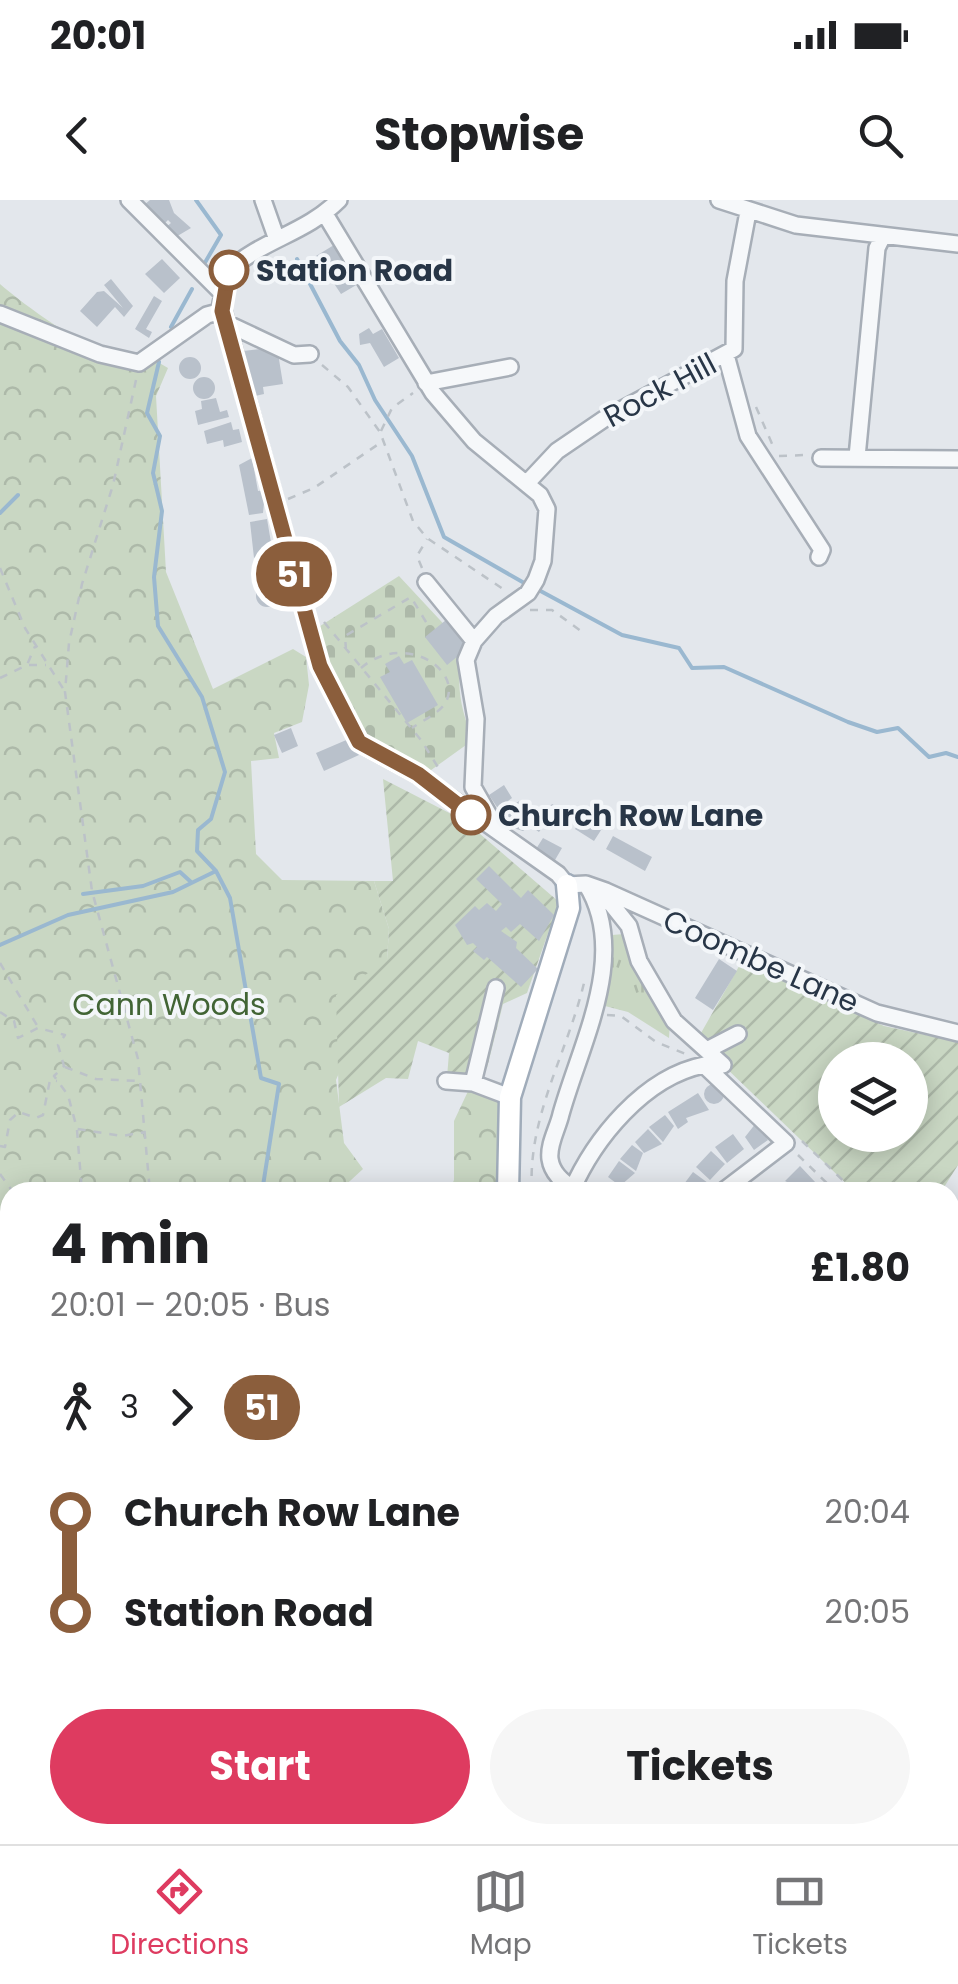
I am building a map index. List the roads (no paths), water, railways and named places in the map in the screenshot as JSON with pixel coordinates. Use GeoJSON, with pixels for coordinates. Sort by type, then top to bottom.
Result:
{"type":"FeatureCollection","features":[{"type":"Feature","properties":{"kind":"main road"},"geometry":{"type":"LineString","coordinates":[[508,1182],[510,1097],[569,908],[583,886]]}},
{"type":"Feature","properties":{"kind":"street"},"geometry":{"type":"LineString","coordinates":[[130,200],[222,293]]}},
{"type":"Feature","properties":{"kind":"street"},"geometry":{"type":"LineString","coordinates":[[263,200],[276,237]]}},
{"type":"Feature","properties":{"kind":"street"},"geometry":{"type":"LineString","coordinates":[[339,200],[298,233],[276,237],[229,270],[222,293],[224,317],[320,666],[359,742],[418,774],[558,874],[618,908],[629,926],[639,961],[674,1022],[704,1060],[786,1143],[735,1182]]}},
{"type":"Feature","properties":{"kind":"street"},"geometry":{"type":"LineString","coordinates":[[719,200],[796,225],[870,230],[882,238],[958,244]]}},
{"type":"Feature","properties":{"kind":"street","name":"Rock Hill"},"geometry":{"type":"LineString","coordinates":[[526,482],[557,452],[604,418],[734,349],[735,280],[748,212]]}},
{"type":"Feature","properties":{"kind":"street"},"geometry":{"type":"LineString","coordinates":[[325,214],[426,383],[474,441],[526,482],[547,509],[543,561],[527,592],[496,616],[474,640],[466,660],[476,719],[473,787],[500,834]]}},
{"type":"Feature","properties":{"kind":"street"},"geometry":{"type":"LineString","coordinates":[[856,457],[870,305],[882,238]]}},
{"type":"Feature","properties":{"kind":"street"},"geometry":{"type":"LineString","coordinates":[[0,314],[100,354],[139,364],[190,326],[224,317],[294,355],[310,354]]}},
{"type":"Feature","properties":{"kind":"street"},"geometry":{"type":"LineString","coordinates":[[726,356],[748,436],[812,530],[822,550],[819,558]]}},
{"type":"Feature","properties":{"kind":"street"},"geometry":{"type":"LineString","coordinates":[[426,383],[510,367]]}},
{"type":"Feature","properties":{"kind":"street"},"geometry":{"type":"LineString","coordinates":[[821,458],[958,459]]}},
{"type":"Feature","properties":{"kind":"street"},"geometry":{"type":"LineString","coordinates":[[424,575],[474,640]]}},
{"type":"Feature","properties":{"kind":"street"},"geometry":{"type":"LineString","coordinates":[[564,1182],[555,1172],[550,1148],[591,1014],[606,942],[603,915],[583,886]]}},
{"type":"Feature","properties":{"kind":"street","name":"Coombe Lane"},"geometry":{"type":"LineString","coordinates":[[583,886],[618,896],[876,1013],[958,1033]]}},
{"type":"Feature","properties":{"kind":"street"},"geometry":{"type":"LineString","coordinates":[[618,896],[639,919]]}},
{"type":"Feature","properties":{"kind":"street"},"geometry":{"type":"LineString","coordinates":[[473,1083],[496,988]]}},
{"type":"Feature","properties":{"kind":"street"},"geometry":{"type":"LineString","coordinates":[[576,1182],[597,1144],[622,1114],[738,1034]]}},
{"type":"Feature","properties":{"kind":"street"},"geometry":{"type":"LineString","coordinates":[[704,1060],[723,1065]]}},
{"type":"Feature","properties":{"kind":"street"},"geometry":{"type":"LineString","coordinates":[[446,1081],[473,1083],[510,1097]]}},
{"type":"Feature","properties":{"kind":"waterway"},"geometry":{"type":"LineString","coordinates":[[196,200],[221,235],[203,266]]}},
{"type":"Feature","properties":{"kind":"waterway"},"geometry":{"type":"LineString","coordinates":[[297,259],[340,341],[359,365],[375,400],[412,456],[444,537],[526,584]]}},
{"type":"Feature","properties":{"kind":"waterway"},"geometry":{"type":"LineString","coordinates":[[171,327],[192,289]]}},
{"type":"Feature","properties":{"kind":"waterway"},"geometry":{"type":"LineString","coordinates":[[159,362],[147,413],[160,436],[153,473],[162,511],[154,577],[158,626],[202,697],[225,772],[211,819],[198,830],[197,851],[216,871],[230,898],[261,1078],[279,1084],[264,1182]]}},
{"type":"Feature","properties":{"kind":"waterway"},"geometry":{"type":"LineString","coordinates":[[0,513],[18,495]]}},
{"type":"Feature","properties":{"kind":"waterway"},"geometry":{"type":"LineString","coordinates":[[535,588],[622,635],[679,648],[692,668],[724,667],[848,722],[877,732],[898,728],[929,757],[946,753],[958,757]]}},
{"type":"Feature","properties":{"kind":"waterway"},"geometry":{"type":"LineString","coordinates":[[0,945],[68,915],[173,892],[216,871]]}},
{"type":"Feature","properties":{"kind":"waterway"},"geometry":{"type":"LineString","coordinates":[[83,894],[143,886],[180,872],[191,882]]}},
{"type":"Feature","properties":{"kind":"place","name":"Station Road"},"geometry":{"type":"Point","coordinates":[229,270]}},
{"type":"Feature","properties":{"kind":"place","name":"Church Row Lane"},"geometry":{"type":"Point","coordinates":[471,815]}},
{"type":"Feature","properties":{"kind":"park label","name":"Cann Woods"},"geometry":{"type":"Point","coordinates":[169,1004]}}]}
